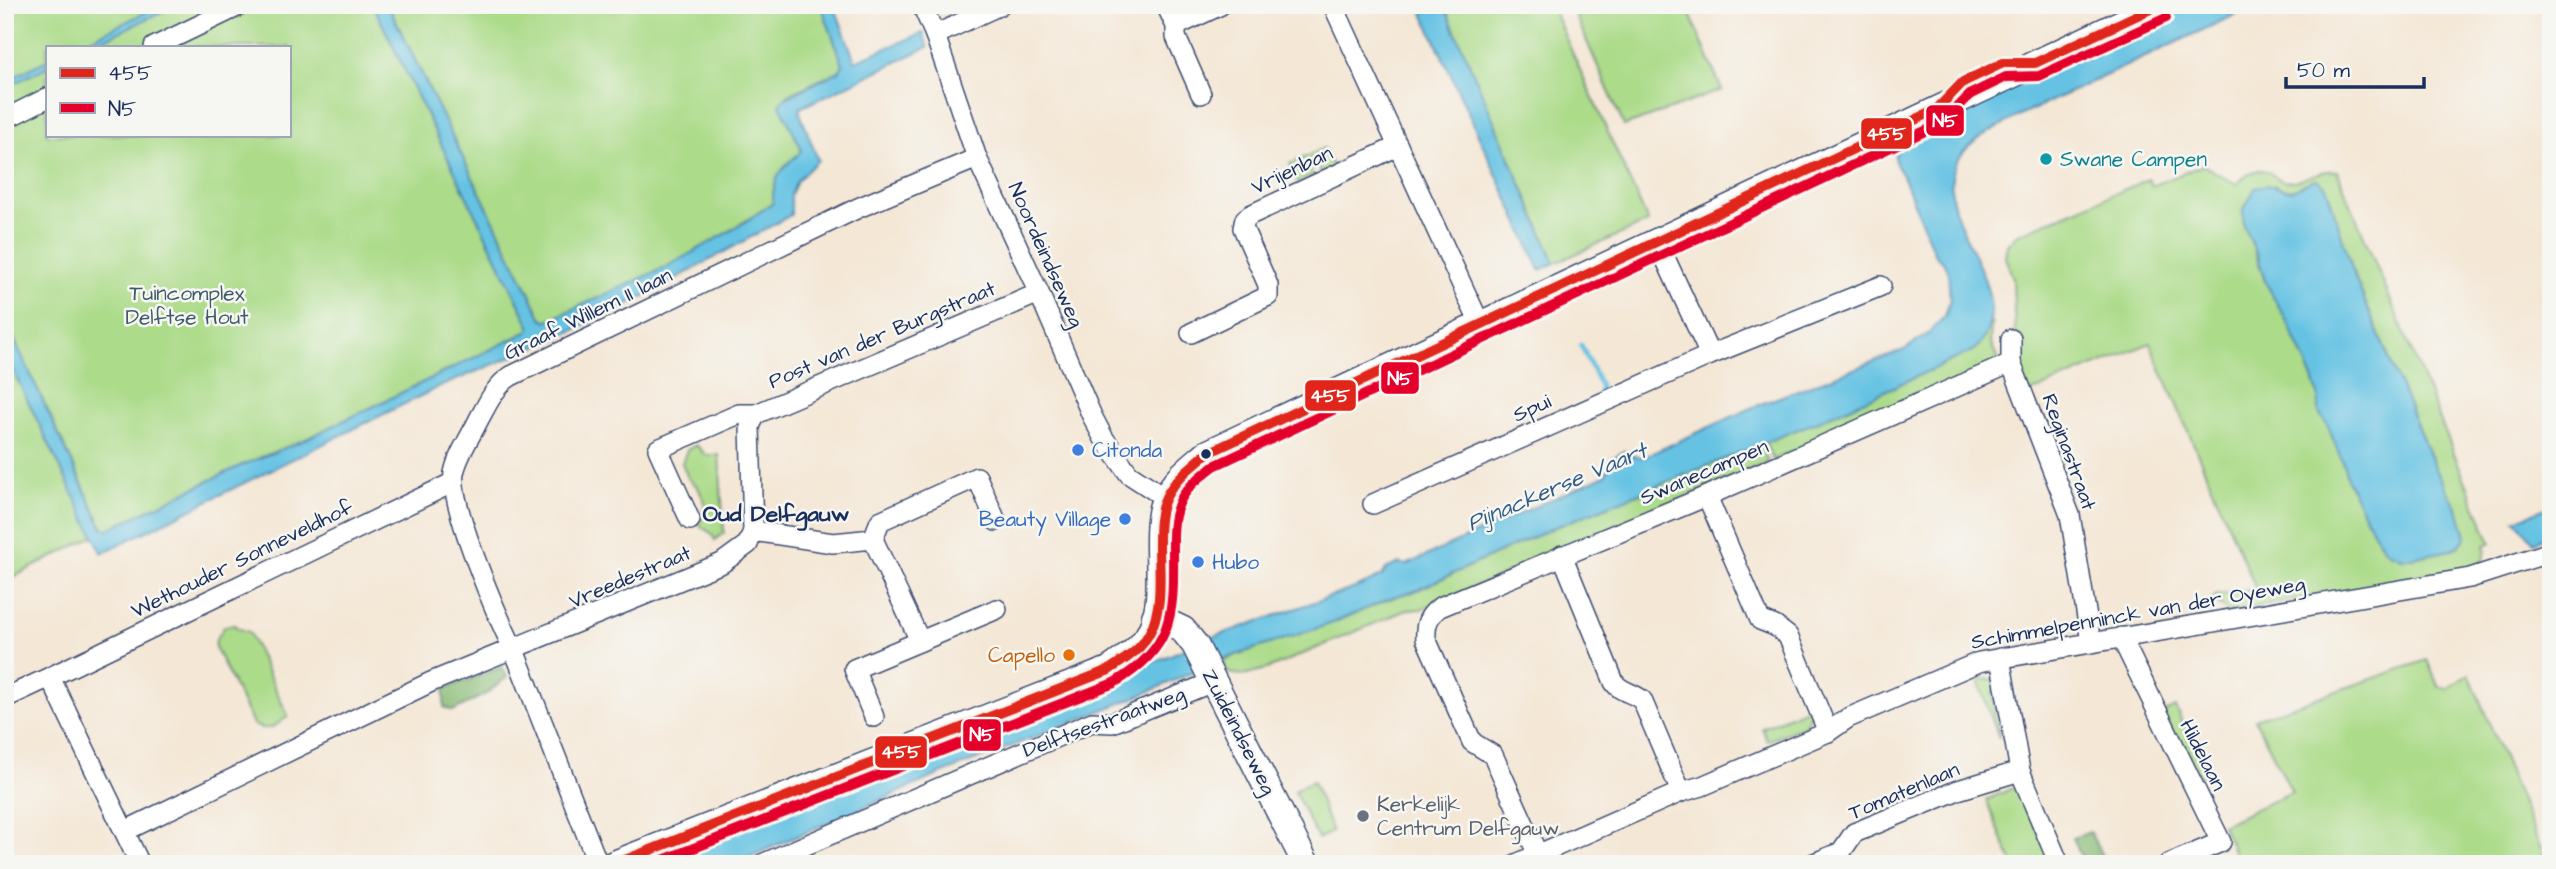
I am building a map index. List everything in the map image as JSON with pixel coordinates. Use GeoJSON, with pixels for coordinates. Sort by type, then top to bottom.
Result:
{"type":"FeatureCollection","features":[{"type":"Feature","properties":{"kind":"street"},"geometry":{"type":"LineString","coordinates":[[156,46],[241,5]]}},
{"type":"Feature","properties":{"kind":"street","name":"Noordeindseweg"},"geometry":{"type":"LineString","coordinates":[[922,5],[977,158],[1103,437],[1129,474],[1166,498]]}},
{"type":"Feature","properties":{"kind":"street"},"geometry":{"type":"LineString","coordinates":[[935,35],[1000,5]]}},
{"type":"Feature","properties":{"kind":"street"},"geometry":{"type":"LineString","coordinates":[[1166,5],[1176,26],[1176,37],[1201,94]]}},
{"type":"Feature","properties":{"kind":"street"},"geometry":{"type":"LineString","coordinates":[[1176,26],[1221,5]]}},
{"type":"Feature","properties":{"kind":"street"},"geometry":{"type":"LineString","coordinates":[[1333,5],[1480,324]]}},
{"type":"Feature","properties":{"kind":"street"},"geometry":{"type":"LineString","coordinates":[[614,864],[1109,670],[1143,643],[1153,627],[1161,589],[1160,521],[1166,498],[1181,477],[1206,454],[2160,5]]}},
{"type":"Feature","properties":{"kind":"street"},"geometry":{"type":"LineString","coordinates":[[5,118],[46,98]]}},
{"type":"Feature","properties":{"kind":"street","name":"Vrijenban"},"geometry":{"type":"LineString","coordinates":[[1191,333],[1268,296],[1268,285],[1243,229],[1245,219],[1398,146]]}},
{"type":"Feature","properties":{"kind":"street","name":"Graaf Willem II laan"},"geometry":{"type":"LineString","coordinates":[[598,864],[514,650],[501,624],[457,505],[454,482],[458,459],[492,394],[505,380],[858,208],[977,158]]}},
{"type":"Feature","properties":{"kind":"street"},"geometry":{"type":"LineString","coordinates":[[1662,240],[1664,258],[1710,355]]}},
{"type":"Feature","properties":{"kind":"street","name":"Spui"},"geometry":{"type":"LineString","coordinates":[[1373,504],[1710,355],[1881,286]]}},
{"type":"Feature","properties":{"kind":"street","name":"Post van der Burgstraat"},"geometry":{"type":"LineString","coordinates":[[690,520],[658,449],[739,414],[753,420],[1039,293]]}},
{"type":"Feature","properties":{"kind":"street","name":"Reginastraat"},"geometry":{"type":"LineString","coordinates":[[2011,339],[2006,365],[2070,515],[2091,642]]}},
{"type":"Feature","properties":{"kind":"street","name":"Swanecampen"},"geometry":{"type":"LineString","coordinates":[[1538,855],[1493,755],[1472,742],[1426,639],[1427,620],[1440,607],[1707,496],[2006,365]]}},
{"type":"Feature","properties":{"kind":"street"},"geometry":{"type":"LineString","coordinates":[[753,420],[753,531],[833,543],[873,539]]}},
{"type":"Feature","properties":{"kind":"street"},"geometry":{"type":"LineString","coordinates":[[920,641],[873,539],[880,521],[977,477],[996,522]]}},
{"type":"Feature","properties":{"kind":"street","name":"Wethouder Sonneveldhof"},"geometry":{"type":"LineString","coordinates":[[5,698],[454,482]]}},
{"type":"Feature","properties":{"kind":"street"},"geometry":{"type":"LineString","coordinates":[[1707,496],[1760,620],[1775,626],[1788,636],[1828,732]]}},
{"type":"Feature","properties":{"kind":"street","name":"Vreedestraat"},"geometry":{"type":"LineString","coordinates":[[514,650],[722,563],[748,544],[753,531]]}},
{"type":"Feature","properties":{"kind":"street","name":"Schimmelpenninck van der Oyeweg"},"geometry":{"type":"LineString","coordinates":[[1516,864],[1828,732],[1848,718],[1979,662],[2470,578],[2551,552]]}},
{"type":"Feature","properties":{"kind":"street"},"geometry":{"type":"LineString","coordinates":[[1562,555],[1614,682],[1618,688],[1635,694],[1642,700],[1681,792]]}},
{"type":"Feature","properties":{"kind":"street"},"geometry":{"type":"LineString","coordinates":[[874,718],[854,669],[997,609]]}},
{"type":"Feature","properties":{"kind":"street","name":"Zuideindseweg"},"geometry":{"type":"LineString","coordinates":[[1155,617],[1183,631],[1206,665],[1306,864]]}},
{"type":"Feature","properties":{"kind":"street","name":"Hildelaan"},"geometry":{"type":"LineString","coordinates":[[2121,637],[2221,842],[2169,864]]}},
{"type":"Feature","properties":{"kind":"street"},"geometry":{"type":"LineString","coordinates":[[125,831],[431,682],[514,650]]}},
{"type":"Feature","properties":{"kind":"street"},"geometry":{"type":"LineString","coordinates":[[2000,658],[2020,771],[2059,864]]}},
{"type":"Feature","properties":{"kind":"street","name":"Delftsestraatweg"},"geometry":{"type":"LineString","coordinates":[[762,864],[1092,722],[1112,723],[1206,665]]}},
{"type":"Feature","properties":{"kind":"street"},"geometry":{"type":"LineString","coordinates":[[50,677],[140,864]]}},
{"type":"Feature","properties":{"kind":"street","name":"Tomatenlaan"},"geometry":{"type":"LineString","coordinates":[[1812,864],[1843,858],[1854,833],[1958,790],[2020,771]]}},
{"type":"Feature","properties":{"kind":"green space","name":"Tuincomplex Delftse Hout"},"geometry":{"type":"Polygon","coordinates":[[[5,5],[373,5],[530,326],[529,331],[304,440],[240,466],[107,530],[103,528],[5,320],[5,5]]]}},
{"type":"Feature","properties":{"kind":"green space"},"geometry":{"type":"Polygon","coordinates":[[[388,5],[821,5],[843,65],[839,71],[789,94],[780,105],[801,148],[800,153],[779,175],[774,187],[773,203],[663,269],[605,298],[547,321],[541,317],[388,5]]]}},
{"type":"Feature","properties":{"kind":"green space"},"geometry":{"type":"Polygon","coordinates":[[[1444,5],[1551,5],[1648,222],[1555,263],[1444,5]]]}},
{"type":"Feature","properties":{"kind":"green space"},"geometry":{"type":"Polygon","coordinates":[[[1571,5],[1686,5],[1722,90],[1624,126],[1571,5]]]}},
{"type":"Feature","properties":{"kind":"green space"},"geometry":{"type":"Polygon","coordinates":[[[1324,148],[1333,167],[1321,173],[1313,158],[1306,161],[1313,176],[1298,183],[1290,164],[1324,148]]]}},
{"type":"Feature","properties":{"kind":"green space"},"geometry":{"type":"Polygon","coordinates":[[[2203,165],[2236,184],[2259,170],[2283,181],[2337,171],[2491,543],[2485,545],[2485,556],[2474,569],[2229,612],[2213,600],[2215,596],[2256,589],[2150,343],[2030,393],[2016,361],[2013,278],[2005,257],[2007,245],[2016,235],[2149,179],[2152,186],[2203,165]],[[2312,180],[2293,189],[2274,185],[2243,218],[2265,281],[2289,325],[2314,381],[2318,409],[2327,424],[2348,482],[2383,548],[2402,558],[2450,550],[2459,546],[2466,537],[2459,512],[2433,464],[2356,280],[2329,194],[2312,180]]]}},
{"type":"Feature","properties":{"kind":"green space"},"geometry":{"type":"Polygon","coordinates":[[[1989,322],[1992,323],[1990,340],[1999,363],[1773,460],[1765,443],[1975,350],[1983,339],[1989,322]]]}},
{"type":"Feature","properties":{"kind":"green space"},"geometry":{"type":"Polygon","coordinates":[[[5,354],[94,536],[5,581],[5,354]]]}},
{"type":"Feature","properties":{"kind":"green space"},"geometry":{"type":"Polygon","coordinates":[[[1761,444],[1768,462],[1422,609],[1406,610],[1270,668],[1243,675],[1228,673],[1223,662],[1248,649],[1318,628],[1382,601],[1413,592],[1553,528],[1761,444]]]}},
{"type":"Feature","properties":{"kind":"green space"},"geometry":{"type":"Polygon","coordinates":[[[696,445],[706,455],[719,455],[724,533],[715,540],[711,533],[700,526],[705,503],[698,487],[688,478],[682,463],[687,450],[696,445]]]}},
{"type":"Feature","properties":{"kind":"green space"},"geometry":{"type":"Polygon","coordinates":[[[235,625],[249,632],[288,716],[272,727],[263,728],[253,724],[215,647],[216,639],[225,626],[235,625]]]}},
{"type":"Feature","properties":{"kind":"green space"},"geometry":{"type":"Polygon","coordinates":[[[2427,660],[2438,686],[2447,689],[2469,674],[2547,864],[2239,864],[2222,825],[2292,792],[2255,719],[2427,660]]]}},
{"type":"Feature","properties":{"kind":"green space"},"geometry":{"type":"Polygon","coordinates":[[[502,667],[507,677],[486,694],[453,711],[444,707],[444,689],[502,667]]]}},
{"type":"Feature","properties":{"kind":"green space"},"geometry":{"type":"Polygon","coordinates":[[[1980,680],[1997,681],[1999,691],[1992,692],[1999,738],[1979,684],[1980,680]]]}},
{"type":"Feature","properties":{"kind":"green space"},"geometry":{"type":"Polygon","coordinates":[[[1811,707],[1806,725],[1767,741],[1762,728],[1811,707]]]}},
{"type":"Feature","properties":{"kind":"green space"},"geometry":{"type":"Polygon","coordinates":[[[2175,707],[2206,773],[2194,779],[2163,713],[2175,707]]]}},
{"type":"Feature","properties":{"kind":"green space"},"geometry":{"type":"Polygon","coordinates":[[[1313,781],[1332,832],[1318,839],[1294,791],[1313,781]]]}},
{"type":"Feature","properties":{"kind":"green space"},"geometry":{"type":"Polygon","coordinates":[[[2017,786],[2054,864],[2013,864],[1986,800],[2017,786]]]}},
{"type":"Feature","properties":{"kind":"green space"},"geometry":{"type":"Polygon","coordinates":[[[2090,832],[2106,864],[2084,864],[2073,838],[2090,832]]]}},
{"type":"Feature","properties":{"kind":"water"},"geometry":{"type":"Polygon","coordinates":[[[161,5],[176,5],[90,46],[76,46],[161,5]]]}},
{"type":"Feature","properties":{"kind":"water"},"geometry":{"type":"Polygon","coordinates":[[[373,5],[388,5],[541,317],[547,321],[664,268],[734,229],[773,203],[774,187],[779,175],[800,153],[801,148],[780,105],[782,100],[839,71],[843,65],[821,5],[834,5],[855,61],[923,33],[928,47],[800,108],[818,160],[797,181],[791,195],[791,215],[650,293],[566,334],[437,388],[102,553],[5,354],[5,320],[102,527],[107,530],[240,466],[304,440],[529,331],[530,326],[373,5]]]}},
{"type":"Feature","properties":{"kind":"water"},"geometry":{"type":"Polygon","coordinates":[[[1419,5],[1444,5],[1555,263],[1540,270],[1419,5]]]}},
{"type":"Feature","properties":{"kind":"water"},"geometry":{"type":"Polygon","coordinates":[[[2190,5],[2256,5],[2015,118],[1980,138],[1962,154],[1952,177],[1953,201],[1984,277],[1990,303],[1989,327],[1975,350],[1821,420],[1553,528],[1413,592],[1399,595],[1330,624],[1221,660],[1141,695],[943,773],[733,864],[646,864],[1097,686],[1213,637],[1358,587],[1382,576],[1386,569],[1399,563],[1406,565],[1605,475],[1612,458],[1625,451],[1644,457],[1758,405],[1904,350],[1929,333],[1945,316],[1950,300],[1948,272],[1943,261],[1935,255],[1896,164],[1895,155],[1898,151],[1930,126],[1951,114],[2190,5]]]}},
{"type":"Feature","properties":{"kind":"water"},"geometry":{"type":"Polygon","coordinates":[[[46,60],[46,68],[5,88],[5,81],[46,60]]]}},
{"type":"Feature","properties":{"kind":"water"},"geometry":{"type":"Polygon","coordinates":[[[2317,179],[2326,186],[2356,280],[2433,464],[2459,512],[2466,537],[2459,546],[2450,550],[2402,558],[2387,552],[2373,532],[2348,482],[2327,424],[2319,413],[2314,381],[2289,325],[2265,281],[2244,226],[2243,211],[2255,188],[2269,186],[2290,190],[2317,179]]]}},
{"type":"Feature","properties":{"kind":"water"},"geometry":{"type":"Polygon","coordinates":[[[2551,506],[2551,534],[2534,542],[2515,520],[2551,506]]]}},
{"type":"Feature","properties":{"kind":"waterway"},"geometry":{"type":"LineString","coordinates":[[1581,345],[1600,385],[1600,397]]}},
{"type":"Feature","properties":{"kind":"transit line","name":"455"},"geometry":{"type":"LineString","coordinates":[[615,864],[1109,670],[1127,658],[1139,647],[1155,621],[1160,583],[1159,527],[1164,503],[1179,479],[1206,454],[1936,110],[1963,82],[2003,63],[2035,63],[2159,5]]}},
{"type":"Feature","properties":{"kind":"transit line","name":"N5"},"geometry":{"type":"LineString","coordinates":[[653,864],[1114,683],[1133,670],[1148,657],[1166,629],[1172,596],[1173,530],[1178,506],[1188,489],[1214,466],[1942,123],[1971,94],[2006,77],[2039,76],[2166,18]]}},
{"type":"Feature","properties":{"kind":"place","name":"Swane Campen"},"geometry":{"type":"Point","coordinates":[2046,159]}},
{"type":"Feature","properties":{"kind":"place","name":"Citonda"},"geometry":{"type":"Point","coordinates":[1078,450]}},
{"type":"Feature","properties":{"kind":"place","name":"Beauty Village"},"geometry":{"type":"Point","coordinates":[1125,519]}},
{"type":"Feature","properties":{"kind":"place","name":"Hubo"},"geometry":{"type":"Point","coordinates":[1198,562]}},
{"type":"Feature","properties":{"kind":"place","name":"Capello"},"geometry":{"type":"Point","coordinates":[1069,655]}},
{"type":"Feature","properties":{"kind":"place","name":"Kerkelijk Centrum Delfgauw"},"geometry":{"type":"Point","coordinates":[1363,816]}},
{"type":"Feature","properties":{"kind":"district","name":"Oud Delfgauw"},"geometry":{"type":"Point","coordinates":[776,514]}},
{"type":"Feature","properties":{"kind":"water label","name":"Pijnackerse Vaart"},"geometry":{"type":"Point","coordinates":[1557,487]}}]}
